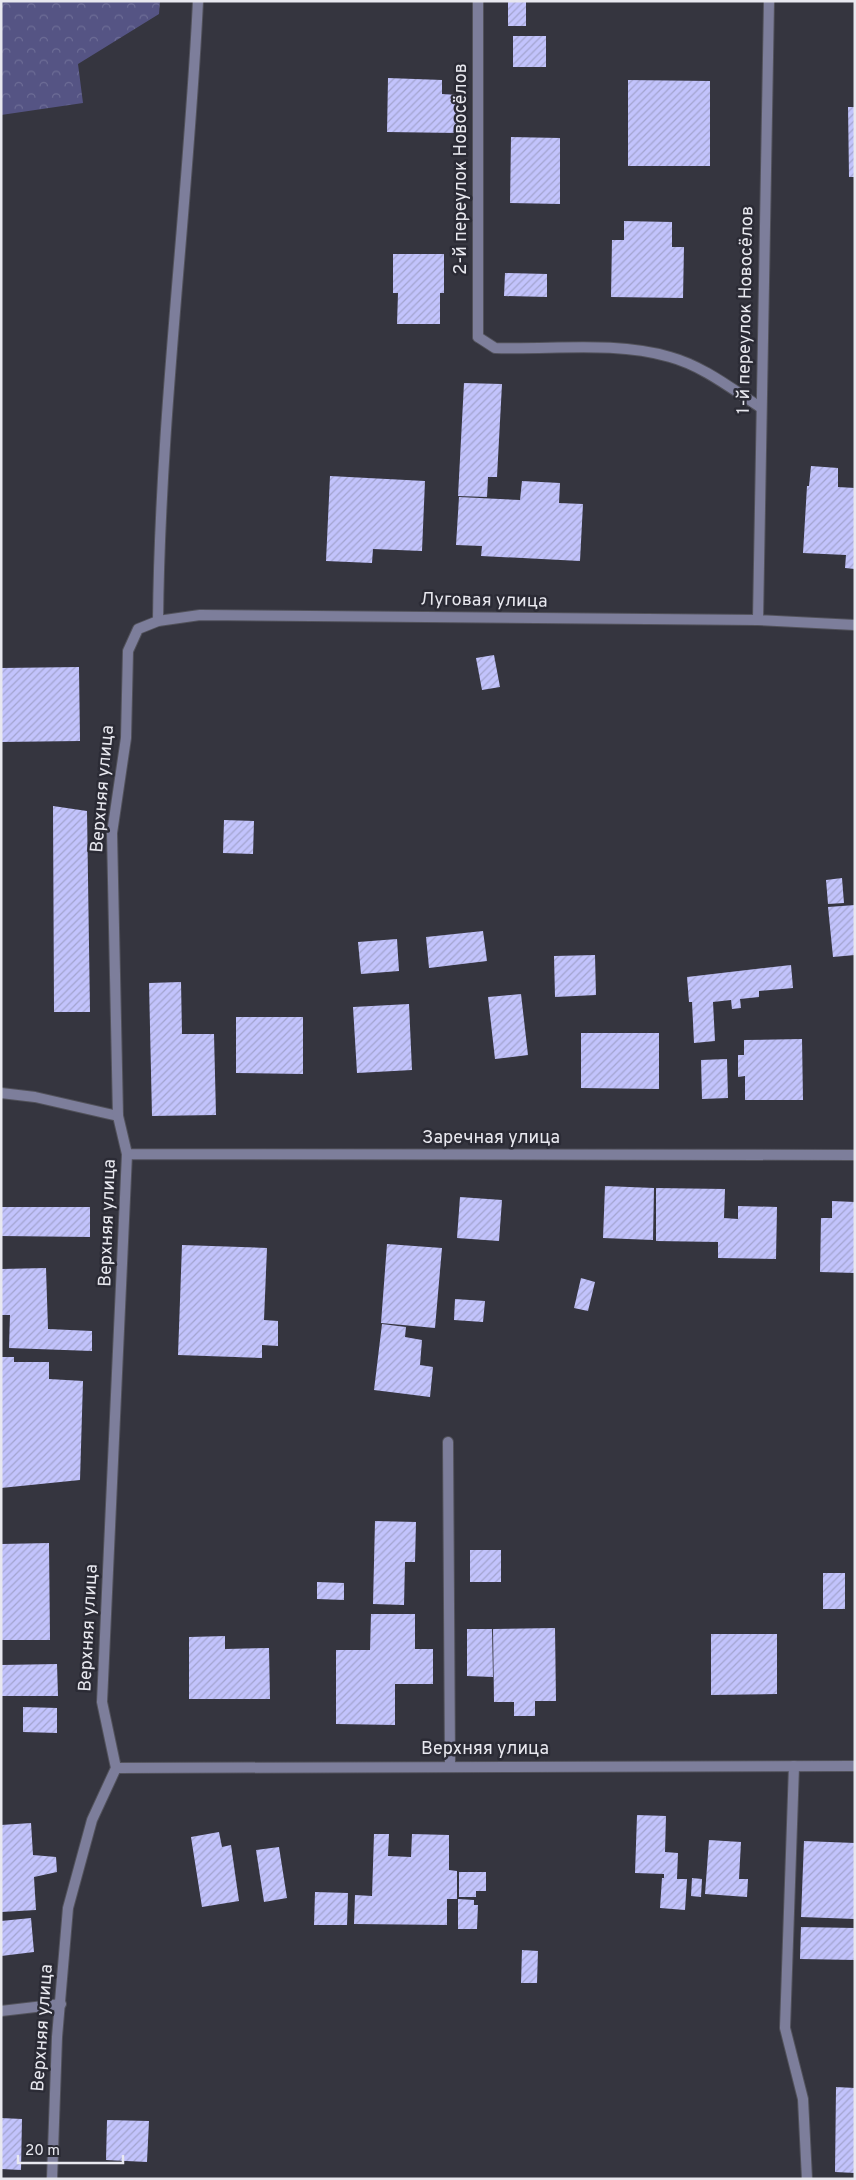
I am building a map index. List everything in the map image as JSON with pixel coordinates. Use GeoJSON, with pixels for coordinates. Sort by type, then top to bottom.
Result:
{"type":"FeatureCollection","features":[{"type":"Feature","properties":{"kind":"street"},"geometry":{"type":"LineString","coordinates":[[158,621],[158,525],[190,150],[198,1]]}},
{"type":"Feature","properties":{"kind":"street","name":"2-й переулок Новосёлов"},"geometry":{"type":"LineString","coordinates":[[478,1],[478,337],[495,348],[629,348],[672,357],[712,376],[760,407]]}},
{"type":"Feature","properties":{"kind":"street","name":"1-й переулок Новосёлов"},"geometry":{"type":"LineString","coordinates":[[758,620],[760,407],[769,1]]}},
{"type":"Feature","properties":{"kind":"street","name":"Луговая улица"},"geometry":{"type":"LineString","coordinates":[[128,651],[138,629],[158,621],[200,615],[758,620],[855,625]]}},
{"type":"Feature","properties":{"kind":"street","name":"Верхняя улица"},"geometry":{"type":"LineString","coordinates":[[52,2179],[68,1908],[92,1820],[116,1768],[102,1702],[128,1154],[118,1116],[112,833],[126,738],[128,651]]}},
{"type":"Feature","properties":{"kind":"street"},"geometry":{"type":"LineString","coordinates":[[1,1093],[36,1097],[118,1116]]}},
{"type":"Feature","properties":{"kind":"street","name":"Заречная улица"},"geometry":{"type":"LineString","coordinates":[[128,1154],[855,1155]]}},
{"type":"Feature","properties":{"kind":"street"},"geometry":{"type":"LineString","coordinates":[[448,1442],[450,1765]]}},
{"type":"Feature","properties":{"kind":"street","name":"Верхняя улица"},"geometry":{"type":"LineString","coordinates":[[116,1768],[450,1765],[855,1766]]}},
{"type":"Feature","properties":{"kind":"street"},"geometry":{"type":"LineString","coordinates":[[794,1766],[785,2028],[803,2099],[807,2179]]}},
{"type":"Feature","properties":{"kind":"street"},"geometry":{"type":"LineString","coordinates":[[1,2011],[61,2004]]}},
{"type":"Feature","properties":{"kind":"green space"},"geometry":{"type":"Polygon","coordinates":[[[1,1],[160,1],[159,14],[78,64],[83,103],[1,115],[1,1]]]}},
{"type":"Feature","properties":{"kind":"building"},"geometry":{"type":"Polygon","coordinates":[[[508,1],[526,1],[526,26],[508,26],[508,1]]]}},
{"type":"Feature","properties":{"kind":"building"},"geometry":{"type":"Polygon","coordinates":[[[513,36],[546,36],[546,67],[513,67],[513,36]]]}},
{"type":"Feature","properties":{"kind":"building"},"geometry":{"type":"Polygon","coordinates":[[[388,78],[442,80],[442,94],[458,95],[457,133],[387,132],[388,78]]]}},
{"type":"Feature","properties":{"kind":"building"},"geometry":{"type":"Polygon","coordinates":[[[628,80],[710,81],[710,166],[628,166],[628,80]]]}},
{"type":"Feature","properties":{"kind":"building"},"geometry":{"type":"Polygon","coordinates":[[[848,107],[855,107],[855,177],[849,177],[848,107]]]}},
{"type":"Feature","properties":{"kind":"building"},"geometry":{"type":"Polygon","coordinates":[[[511,137],[560,138],[560,204],[510,203],[511,137]]]}},
{"type":"Feature","properties":{"kind":"building"},"geometry":{"type":"Polygon","coordinates":[[[624,221],[672,222],[672,247],[684,247],[683,298],[611,297],[612,240],[624,240],[624,221]]]}},
{"type":"Feature","properties":{"kind":"building"},"geometry":{"type":"Polygon","coordinates":[[[393,254],[444,254],[444,293],[440,293],[440,324],[397,324],[398,293],[393,293],[393,254]]]}},
{"type":"Feature","properties":{"kind":"building"},"geometry":{"type":"Polygon","coordinates":[[[505,273],[547,274],[547,297],[504,296],[505,273]]]}},
{"type":"Feature","properties":{"kind":"building"},"geometry":{"type":"Polygon","coordinates":[[[464,383],[502,384],[497,477],[488,477],[487,497],[458,496],[464,383]]]}},
{"type":"Feature","properties":{"kind":"building"},"geometry":{"type":"Polygon","coordinates":[[[811,466],[838,468],[838,487],[855,488],[855,569],[845,568],[846,555],[803,553],[807,486],[809,486],[811,466]]]}},
{"type":"Feature","properties":{"kind":"building"},"geometry":{"type":"Polygon","coordinates":[[[330,476],[425,481],[422,551],[373,549],[372,563],[326,561],[330,476]]]}},
{"type":"Feature","properties":{"kind":"building"},"geometry":{"type":"Polygon","coordinates":[[[522,481],[560,483],[559,503],[583,504],[580,561],[481,556],[482,546],[456,545],[459,497],[520,500],[522,481]]]}},
{"type":"Feature","properties":{"kind":"building"},"geometry":{"type":"Polygon","coordinates":[[[494,655],[500,687],[482,690],[476,658],[494,655]]]}},
{"type":"Feature","properties":{"kind":"building"},"geometry":{"type":"Polygon","coordinates":[[[79,667],[80,741],[1,742],[1,668],[79,667]]]}},
{"type":"Feature","properties":{"kind":"building"},"geometry":{"type":"Polygon","coordinates":[[[53,806],[87,811],[90,1012],[54,1012],[53,806]]]}},
{"type":"Feature","properties":{"kind":"building"},"geometry":{"type":"Polygon","coordinates":[[[224,820],[254,821],[253,854],[223,853],[224,820]]]}},
{"type":"Feature","properties":{"kind":"building"},"geometry":{"type":"Polygon","coordinates":[[[842,878],[844,903],[828,904],[826,880],[842,878]]]}},
{"type":"Feature","properties":{"kind":"building"},"geometry":{"type":"Polygon","coordinates":[[[855,905],[855,955],[833,957],[828,907],[855,905]]]}},
{"type":"Feature","properties":{"kind":"building"},"geometry":{"type":"Polygon","coordinates":[[[483,931],[487,961],[429,968],[426,937],[483,931]]]}},
{"type":"Feature","properties":{"kind":"building"},"geometry":{"type":"Polygon","coordinates":[[[397,939],[399,971],[361,974],[358,942],[397,939]]]}},
{"type":"Feature","properties":{"kind":"building"},"geometry":{"type":"Polygon","coordinates":[[[595,955],[596,995],[555,997],[554,956],[595,955]]]}},
{"type":"Feature","properties":{"kind":"building"},"geometry":{"type":"Polygon","coordinates":[[[791,965],[793,988],[759,991],[759,997],[740,999],[741,1008],[732,1009],[731,1000],[713,1002],[715,1041],[694,1043],[692,1002],[689,1002],[687,977],[791,965]]]}},
{"type":"Feature","properties":{"kind":"building"},"geometry":{"type":"Polygon","coordinates":[[[181,982],[182,1034],[214,1034],[216,1115],[152,1116],[149,983],[181,982]]]}},
{"type":"Feature","properties":{"kind":"building"},"geometry":{"type":"Polygon","coordinates":[[[521,994],[528,1055],[495,1059],[488,997],[521,994]]]}},
{"type":"Feature","properties":{"kind":"building"},"geometry":{"type":"Polygon","coordinates":[[[409,1004],[412,1070],[357,1073],[353,1007],[409,1004]]]}},
{"type":"Feature","properties":{"kind":"building"},"geometry":{"type":"Polygon","coordinates":[[[236,1017],[303,1017],[303,1074],[236,1073],[236,1017]]]}},
{"type":"Feature","properties":{"kind":"building"},"geometry":{"type":"Polygon","coordinates":[[[581,1033],[659,1033],[659,1089],[581,1088],[581,1033]]]}},
{"type":"Feature","properties":{"kind":"building"},"geometry":{"type":"Polygon","coordinates":[[[802,1039],[803,1100],[745,1100],[745,1076],[738,1077],[738,1055],[744,1055],[744,1040],[802,1039]]]}},
{"type":"Feature","properties":{"kind":"building"},"geometry":{"type":"Polygon","coordinates":[[[727,1059],[728,1098],[702,1099],[701,1060],[727,1059]]]}},
{"type":"Feature","properties":{"kind":"building"},"geometry":{"type":"Polygon","coordinates":[[[605,1186],[654,1188],[653,1240],[603,1238],[605,1186]]]}},
{"type":"Feature","properties":{"kind":"building"},"geometry":{"type":"Polygon","coordinates":[[[656,1188],[725,1189],[724,1218],[738,1219],[738,1206],[777,1207],[776,1259],[718,1258],[718,1242],[656,1241],[656,1188]]]}},
{"type":"Feature","properties":{"kind":"building"},"geometry":{"type":"Polygon","coordinates":[[[460,1197],[502,1200],[499,1241],[457,1238],[460,1197]]]}},
{"type":"Feature","properties":{"kind":"building"},"geometry":{"type":"Polygon","coordinates":[[[832,1201],[855,1202],[855,1273],[820,1272],[821,1218],[832,1218],[832,1201]]]}},
{"type":"Feature","properties":{"kind":"building"},"geometry":{"type":"Polygon","coordinates":[[[1,1207],[90,1207],[90,1237],[1,1236],[1,1207]]]}},
{"type":"Feature","properties":{"kind":"building"},"geometry":{"type":"Polygon","coordinates":[[[387,1244],[442,1248],[435,1328],[381,1323],[387,1244]]]}},
{"type":"Feature","properties":{"kind":"building"},"geometry":{"type":"Polygon","coordinates":[[[182,1245],[267,1248],[264,1320],[278,1321],[278,1346],[262,1345],[262,1358],[178,1355],[182,1245]]]}},
{"type":"Feature","properties":{"kind":"building"},"geometry":{"type":"Polygon","coordinates":[[[46,1268],[48,1329],[92,1331],[92,1351],[9,1348],[10,1315],[1,1315],[1,1269],[46,1268]]]}},
{"type":"Feature","properties":{"kind":"building"},"geometry":{"type":"Polygon","coordinates":[[[581,1278],[595,1282],[588,1311],[574,1308],[581,1278]]]}},
{"type":"Feature","properties":{"kind":"building"},"geometry":{"type":"Polygon","coordinates":[[[455,1299],[485,1301],[483,1322],[454,1320],[455,1299]]]}},
{"type":"Feature","properties":{"kind":"building"},"geometry":{"type":"Polygon","coordinates":[[[382,1324],[406,1327],[405,1337],[422,1340],[420,1365],[433,1367],[430,1397],[374,1390],[382,1324]]]}},
{"type":"Feature","properties":{"kind":"building"},"geometry":{"type":"Polygon","coordinates":[[[1,1357],[14,1357],[14,1362],[49,1362],[49,1379],[83,1381],[80,1480],[1,1488],[1,1357]]]}},
{"type":"Feature","properties":{"kind":"building"},"geometry":{"type":"Polygon","coordinates":[[[375,1521],[416,1522],[415,1562],[405,1562],[404,1605],[373,1604],[375,1521]]]}},
{"type":"Feature","properties":{"kind":"building"},"geometry":{"type":"Polygon","coordinates":[[[49,1543],[50,1640],[1,1640],[1,1544],[49,1543]]]}},
{"type":"Feature","properties":{"kind":"building"},"geometry":{"type":"Polygon","coordinates":[[[470,1550],[501,1550],[501,1582],[470,1582],[470,1550]]]}},
{"type":"Feature","properties":{"kind":"building"},"geometry":{"type":"Polygon","coordinates":[[[823,1573],[845,1573],[845,1609],[823,1609],[823,1573]]]}},
{"type":"Feature","properties":{"kind":"building"},"geometry":{"type":"Polygon","coordinates":[[[317,1582],[344,1583],[344,1600],[317,1599],[317,1582]]]}},
{"type":"Feature","properties":{"kind":"building"},"geometry":{"type":"Polygon","coordinates":[[[371,1614],[415,1614],[415,1649],[433,1649],[433,1684],[395,1684],[395,1725],[336,1724],[336,1650],[370,1650],[371,1614]]]}},
{"type":"Feature","properties":{"kind":"building"},"geometry":{"type":"Polygon","coordinates":[[[555,1628],[556,1701],[535,1701],[535,1716],[514,1716],[514,1702],[494,1702],[493,1629],[555,1628]]]}},
{"type":"Feature","properties":{"kind":"building"},"geometry":{"type":"Polygon","coordinates":[[[467,1629],[492,1629],[493,1677],[467,1676],[467,1629]]]}},
{"type":"Feature","properties":{"kind":"building"},"geometry":{"type":"Polygon","coordinates":[[[711,1634],[777,1634],[777,1694],[711,1695],[711,1634]]]}},
{"type":"Feature","properties":{"kind":"building"},"geometry":{"type":"Polygon","coordinates":[[[225,1636],[225,1649],[269,1648],[270,1699],[189,1699],[189,1637],[225,1636]]]}},
{"type":"Feature","properties":{"kind":"building"},"geometry":{"type":"Polygon","coordinates":[[[57,1664],[58,1696],[1,1696],[1,1665],[57,1664]]]}},
{"type":"Feature","properties":{"kind":"building"},"geometry":{"type":"Polygon","coordinates":[[[23,1707],[57,1708],[57,1733],[23,1732],[23,1707]]]}},
{"type":"Feature","properties":{"kind":"building"},"geometry":{"type":"Polygon","coordinates":[[[637,1815],[666,1816],[665,1852],[678,1853],[677,1879],[687,1879],[685,1910],[660,1908],[662,1878],[664,1878],[664,1874],[635,1873],[637,1815]]]}},
{"type":"Feature","properties":{"kind":"building"},"geometry":{"type":"Polygon","coordinates":[[[31,1823],[33,1855],[56,1857],[57,1872],[34,1877],[36,1910],[1,1912],[1,1825],[31,1823]]]}},
{"type":"Feature","properties":{"kind":"building"},"geometry":{"type":"Polygon","coordinates":[[[219,1832],[222,1847],[231,1845],[239,1901],[202,1907],[191,1837],[219,1832]]]}},
{"type":"Feature","properties":{"kind":"building"},"geometry":{"type":"Polygon","coordinates":[[[374,1834],[389,1834],[388,1856],[411,1857],[412,1834],[449,1835],[449,1870],[457,1871],[457,1899],[447,1899],[447,1925],[354,1924],[355,1895],[372,1896],[374,1834]]]}},
{"type":"Feature","properties":{"kind":"building"},"geometry":{"type":"Polygon","coordinates":[[[709,1840],[741,1842],[739,1879],[748,1879],[747,1897],[705,1894],[709,1840]]]}},
{"type":"Feature","properties":{"kind":"building"},"geometry":{"type":"Polygon","coordinates":[[[804,1841],[855,1843],[855,1919],[801,1917],[804,1841]]]}},
{"type":"Feature","properties":{"kind":"building"},"geometry":{"type":"Polygon","coordinates":[[[279,1847],[287,1898],[264,1902],[256,1850],[279,1847]]]}},
{"type":"Feature","properties":{"kind":"building"},"geometry":{"type":"Polygon","coordinates":[[[459,1872],[486,1872],[486,1891],[476,1891],[476,1897],[459,1897],[459,1872]]]}},
{"type":"Feature","properties":{"kind":"building"},"geometry":{"type":"Polygon","coordinates":[[[692,1878],[702,1879],[701,1897],[691,1896],[692,1878]]]}},
{"type":"Feature","properties":{"kind":"building"},"geometry":{"type":"Polygon","coordinates":[[[315,1892],[348,1893],[347,1925],[314,1925],[315,1892]]]}},
{"type":"Feature","properties":{"kind":"building"},"geometry":{"type":"Polygon","coordinates":[[[458,1899],[474,1900],[474,1905],[478,1905],[477,1929],[458,1929],[458,1899]]]}},
{"type":"Feature","properties":{"kind":"building"},"geometry":{"type":"Polygon","coordinates":[[[31,1918],[34,1952],[1,1956],[1,1921],[31,1918]]]}},
{"type":"Feature","properties":{"kind":"building"},"geometry":{"type":"Polygon","coordinates":[[[801,1927],[855,1928],[855,1960],[800,1959],[801,1927]]]}},
{"type":"Feature","properties":{"kind":"building"},"geometry":{"type":"Polygon","coordinates":[[[522,1950],[538,1951],[537,1983],[521,1983],[522,1950]]]}},
{"type":"Feature","properties":{"kind":"building"},"geometry":{"type":"Polygon","coordinates":[[[836,2087],[855,2088],[855,2173],[835,2172],[836,2087]]]}},
{"type":"Feature","properties":{"kind":"building"},"geometry":{"type":"Polygon","coordinates":[[[1,2118],[22,2119],[21,2170],[1,2169],[1,2118]]]}},
{"type":"Feature","properties":{"kind":"building"},"geometry":{"type":"Polygon","coordinates":[[[107,2120],[149,2121],[147,2162],[106,2160],[107,2120]]]}}]}
